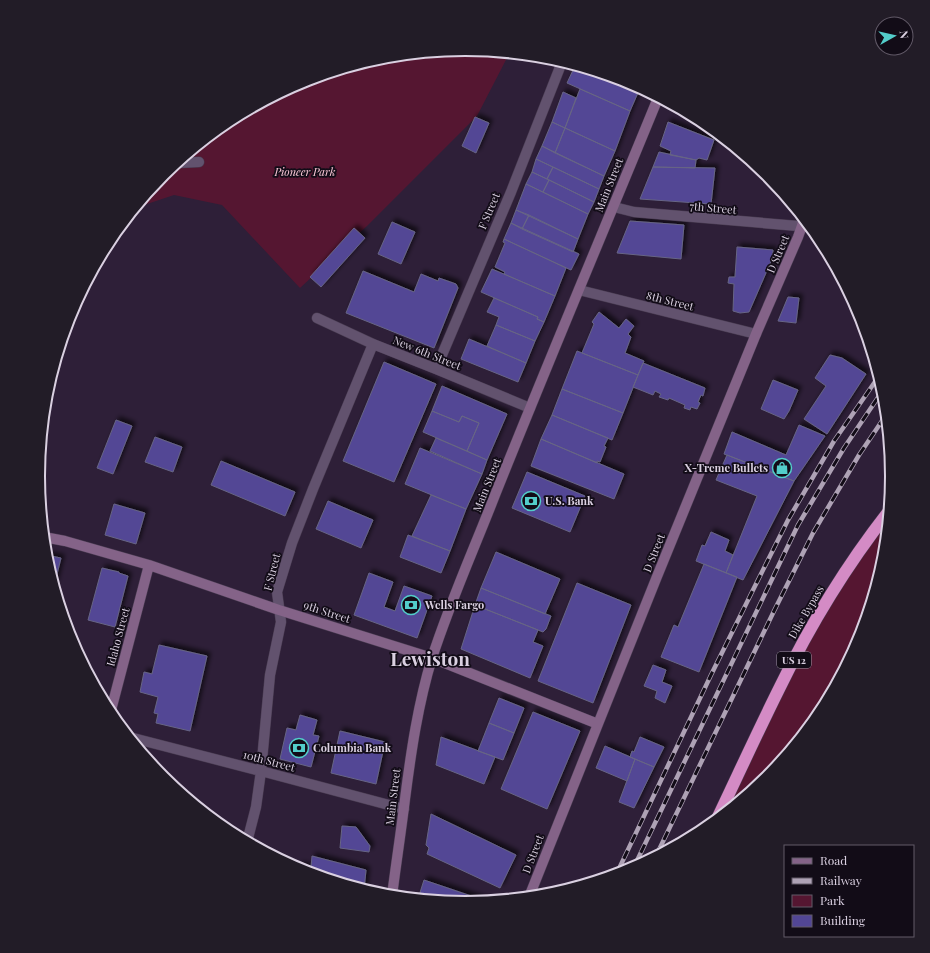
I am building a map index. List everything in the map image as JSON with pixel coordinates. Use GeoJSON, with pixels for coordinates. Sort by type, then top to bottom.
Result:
{"type":"FeatureCollection","features":[{"type":"Feature","properties":{"kind":"highway","name":"Dike Bypass"},"geometry":{"type":"LineString","coordinates":[[721,810],[780,686],[816,619],[836,586],[882,520]]}},
{"type":"Feature","properties":{"kind":"main road","name":"Main Street"},"geometry":{"type":"LineString","coordinates":[[393,890],[410,758],[419,710],[432,658],[453,599],[530,408],[614,208],[656,103]]}},
{"type":"Feature","properties":{"kind":"main road","name":"D Street"},"geometry":{"type":"LineString","coordinates":[[531,891],[756,334],[803,228]]}},
{"type":"Feature","properties":{"kind":"main road","name":"9th Street"},"geometry":{"type":"LineString","coordinates":[[50,538],[66,541],[149,565],[279,610],[432,658],[598,724]]}},
{"type":"Feature","properties":{"kind":"main road","name":"Idaho Street"},"geometry":{"type":"LineString","coordinates":[[113,704],[149,565]]}},
{"type":"Feature","properties":{"kind":"street","name":"F Street"},"geometry":{"type":"LineString","coordinates":[[436,369],[511,192],[560,68]]}},
{"type":"Feature","properties":{"kind":"street"},"geometry":{"type":"LineString","coordinates":[[186,163],[199,162]]}},
{"type":"Feature","properties":{"kind":"street","name":"7th Street"},"geometry":{"type":"LineString","coordinates":[[614,208],[634,212],[800,224]]}},
{"type":"Feature","properties":{"kind":"street","name":"8th Street"},"geometry":{"type":"LineString","coordinates":[[579,290],[756,334]]}},
{"type":"Feature","properties":{"kind":"street","name":"New 6th Street"},"geometry":{"type":"LineString","coordinates":[[317,318],[373,344],[530,408]]}},
{"type":"Feature","properties":{"kind":"street","name":"F Street"},"geometry":{"type":"LineString","coordinates":[[249,837],[256,807],[261,771],[270,675],[281,622],[278,592],[292,543],[373,344]]}},
{"type":"Feature","properties":{"kind":"street","name":"10th Street"},"geometry":{"type":"LineString","coordinates":[[138,739],[404,809]]}},
{"type":"Feature","properties":{"kind":"green space","name":"Pioneer Park"},"geometry":{"type":"Polygon","coordinates":[[[465,56],[507,59],[477,116],[367,226],[300,288],[222,205],[174,195],[145,205],[168,180],[209,143],[255,113],[304,88],[356,71],[410,60],[465,56]]]}},
{"type":"Feature","properties":{"kind":"green space"},"geometry":{"type":"Polygon","coordinates":[[[882,522],[877,558],[863,612],[842,662],[829,687],[798,732],[781,753],[762,773],[722,810],[780,687],[882,522]]]}},
{"type":"Feature","properties":{"kind":"building"},"geometry":{"type":"Polygon","coordinates":[[[573,71],[626,88],[638,94],[630,111],[567,83],[573,71]]]}},
{"type":"Feature","properties":{"kind":"building"},"geometry":{"type":"Polygon","coordinates":[[[580,89],[630,111],[615,151],[565,128],[580,89]]]}},
{"type":"Feature","properties":{"kind":"building"},"geometry":{"type":"Polygon","coordinates":[[[563,92],[576,98],[565,128],[552,122],[563,92]]]}},
{"type":"Feature","properties":{"kind":"building"},"geometry":{"type":"Polygon","coordinates":[[[475,117],[489,123],[476,153],[462,146],[475,117]]]}},
{"type":"Feature","properties":{"kind":"building"},"geometry":{"type":"Polygon","coordinates":[[[552,122],[565,128],[555,153],[542,146],[552,122]]]}},
{"type":"Feature","properties":{"kind":"building"},"geometry":{"type":"Polygon","coordinates":[[[668,122],[714,140],[707,160],[699,158],[696,160],[670,155],[671,151],[660,146],[668,122]]]}},
{"type":"Feature","properties":{"kind":"building"},"geometry":{"type":"Polygon","coordinates":[[[565,128],[615,151],[604,176],[555,153],[565,128]]]}},
{"type":"Feature","properties":{"kind":"building"},"geometry":{"type":"Polygon","coordinates":[[[542,146],[604,176],[599,189],[536,159],[542,146]]]}},
{"type":"Feature","properties":{"kind":"building"},"geometry":{"type":"Polygon","coordinates":[[[659,152],[696,160],[695,168],[653,167],[659,152]]]}},
{"type":"Feature","properties":{"kind":"building"},"geometry":{"type":"Polygon","coordinates":[[[536,159],[553,167],[547,179],[532,172],[536,159]]]}},
{"type":"Feature","properties":{"kind":"building"},"geometry":{"type":"Polygon","coordinates":[[[553,167],[599,189],[594,202],[547,179],[553,167]]]}},
{"type":"Feature","properties":{"kind":"building"},"geometry":{"type":"Polygon","coordinates":[[[653,167],[715,168],[711,204],[640,199],[653,167]]]}},
{"type":"Feature","properties":{"kind":"building"},"geometry":{"type":"Polygon","coordinates":[[[532,172],[549,180],[543,192],[526,184],[532,172]]]}},
{"type":"Feature","properties":{"kind":"building"},"geometry":{"type":"Polygon","coordinates":[[[549,180],[594,202],[588,214],[543,192],[549,180]]]}},
{"type":"Feature","properties":{"kind":"building"},"geometry":{"type":"Polygon","coordinates":[[[526,184],[588,214],[578,239],[516,210],[526,184]]]}},
{"type":"Feature","properties":{"kind":"building"},"geometry":{"type":"Polygon","coordinates":[[[516,210],[529,215],[522,229],[511,223],[516,210]]]}},
{"type":"Feature","properties":{"kind":"building"},"geometry":{"type":"Polygon","coordinates":[[[529,215],[578,239],[573,252],[522,229],[529,215]]]}},
{"type":"Feature","properties":{"kind":"building"},"geometry":{"type":"Polygon","coordinates":[[[630,221],[684,225],[681,259],[617,253],[630,221]]]}},
{"type":"Feature","properties":{"kind":"building"},"geometry":{"type":"Polygon","coordinates":[[[392,222],[415,232],[401,264],[378,254],[392,222]]]}},
{"type":"Feature","properties":{"kind":"building"},"geometry":{"type":"Polygon","coordinates":[[[511,223],[579,254],[571,270],[504,239],[511,223]]]}},
{"type":"Feature","properties":{"kind":"building"},"geometry":{"type":"Polygon","coordinates":[[[354,228],[365,238],[321,287],[310,277],[354,228]]]}},
{"type":"Feature","properties":{"kind":"building"},"geometry":{"type":"Polygon","coordinates":[[[504,239],[566,268],[555,296],[504,274],[505,272],[495,267],[505,243],[503,242],[504,239]]]}},
{"type":"Feature","properties":{"kind":"building"},"geometry":{"type":"Polygon","coordinates":[[[737,247],[773,250],[772,259],[749,312],[740,313],[733,311],[734,284],[728,283],[729,277],[735,277],[737,247]]]}},
{"type":"Feature","properties":{"kind":"building"},"geometry":{"type":"Polygon","coordinates":[[[492,269],[555,296],[544,322],[537,319],[538,317],[481,292],[492,269]]]}},
{"type":"Feature","properties":{"kind":"building"},"geometry":{"type":"Polygon","coordinates":[[[363,271],[414,292],[421,274],[438,281],[439,278],[456,284],[458,288],[434,348],[346,313],[363,271]]]}},
{"type":"Feature","properties":{"kind":"building"},"geometry":{"type":"Polygon","coordinates":[[[788,297],[799,298],[796,323],[778,321],[788,297]]]}},
{"type":"Feature","properties":{"kind":"building"},"geometry":{"type":"Polygon","coordinates":[[[494,298],[538,317],[537,319],[544,322],[535,341],[496,325],[499,317],[487,312],[494,298]]]}},
{"type":"Feature","properties":{"kind":"building"},"geometry":{"type":"Polygon","coordinates":[[[599,312],[619,328],[626,319],[634,326],[628,334],[631,337],[625,353],[644,361],[638,375],[582,353],[594,324],[592,322],[599,312]]]}},
{"type":"Feature","properties":{"kind":"building"},"geometry":{"type":"Polygon","coordinates":[[[496,325],[535,341],[526,363],[487,346],[496,325]]]}},
{"type":"Feature","properties":{"kind":"building"},"geometry":{"type":"Polygon","coordinates":[[[469,339],[526,363],[518,382],[461,359],[469,339]]]}},
{"type":"Feature","properties":{"kind":"building"},"geometry":{"type":"Polygon","coordinates":[[[577,351],[638,375],[623,413],[562,389],[577,351]]]}},
{"type":"Feature","properties":{"kind":"building"},"geometry":{"type":"Polygon","coordinates":[[[830,355],[842,358],[866,374],[827,434],[804,419],[826,386],[815,378],[830,355]]]}},
{"type":"Feature","properties":{"kind":"building"},"geometry":{"type":"Polygon","coordinates":[[[384,362],[436,384],[394,482],[343,461],[384,362]]]}},
{"type":"Feature","properties":{"kind":"building"},"geometry":{"type":"Polygon","coordinates":[[[643,363],[705,388],[703,396],[701,395],[698,402],[700,403],[697,409],[691,407],[690,410],[684,408],[685,405],[669,398],[668,400],[659,397],[661,394],[655,391],[653,395],[633,387],[643,363]]]}},
{"type":"Feature","properties":{"kind":"building"},"geometry":{"type":"Polygon","coordinates":[[[773,380],[798,390],[784,419],[761,409],[773,380]]]}},
{"type":"Feature","properties":{"kind":"building"},"geometry":{"type":"Polygon","coordinates":[[[442,386],[507,414],[487,460],[467,451],[479,423],[462,416],[459,422],[432,411],[442,386]]]}},
{"type":"Feature","properties":{"kind":"building"},"geometry":{"type":"Polygon","coordinates":[[[562,389],[623,413],[612,440],[552,415],[562,389]]]}},
{"type":"Feature","properties":{"kind":"building"},"geometry":{"type":"Polygon","coordinates":[[[432,411],[459,422],[462,416],[479,423],[467,451],[423,432],[432,411]]]}},
{"type":"Feature","properties":{"kind":"building"},"geometry":{"type":"Polygon","coordinates":[[[552,415],[608,438],[604,446],[606,447],[600,462],[597,461],[597,463],[541,439],[552,415]]]}},
{"type":"Feature","properties":{"kind":"building"},"geometry":{"type":"Polygon","coordinates":[[[116,420],[132,426],[113,474],[97,468],[116,420]]]}},
{"type":"Feature","properties":{"kind":"building"},"geometry":{"type":"Polygon","coordinates":[[[799,425],[825,436],[794,481],[724,454],[732,432],[786,455],[799,425]]]}},
{"type":"Feature","properties":{"kind":"building"},"geometry":{"type":"Polygon","coordinates":[[[155,437],[182,447],[173,472],[145,462],[155,437]]]}},
{"type":"Feature","properties":{"kind":"building"},"geometry":{"type":"Polygon","coordinates":[[[436,438],[487,460],[482,474],[430,451],[436,438]]]}},
{"type":"Feature","properties":{"kind":"building"},"geometry":{"type":"Polygon","coordinates":[[[541,439],[624,474],[614,499],[531,466],[541,439]]]}},
{"type":"Feature","properties":{"kind":"building"},"geometry":{"type":"Polygon","coordinates":[[[420,448],[482,474],[466,509],[405,484],[420,448]]]}},
{"type":"Feature","properties":{"kind":"building"},"geometry":{"type":"Polygon","coordinates":[[[727,455],[794,481],[743,580],[726,573],[757,496],[716,480],[727,455]]]}},
{"type":"Feature","properties":{"kind":"building"},"geometry":{"type":"Polygon","coordinates":[[[221,461],[295,492],[285,516],[211,485],[221,461]]]}},
{"type":"Feature","properties":{"kind":"building"},"geometry":{"type":"Polygon","coordinates":[[[527,472],[585,496],[570,532],[512,508],[527,472]]]}},
{"type":"Feature","properties":{"kind":"building"},"geometry":{"type":"Polygon","coordinates":[[[431,495],[466,509],[450,551],[412,536],[431,495]]]}},
{"type":"Feature","properties":{"kind":"building"},"geometry":{"type":"Polygon","coordinates":[[[328,501],[373,520],[361,548],[316,529],[328,501]]]}},
{"type":"Feature","properties":{"kind":"building"},"geometry":{"type":"Polygon","coordinates":[[[114,504],[145,513],[136,544],[105,535],[114,504]]]}},
{"type":"Feature","properties":{"kind":"building"},"geometry":{"type":"Polygon","coordinates":[[[711,532],[729,540],[725,551],[733,555],[726,573],[696,561],[702,545],[705,546],[711,532]]]}},
{"type":"Feature","properties":{"kind":"building"},"geometry":{"type":"Polygon","coordinates":[[[408,535],[450,551],[441,573],[400,557],[408,535]]]}},
{"type":"Feature","properties":{"kind":"building"},"geometry":{"type":"Polygon","coordinates":[[[496,552],[560,579],[545,614],[481,588],[496,552]]]}},
{"type":"Feature","properties":{"kind":"building"},"geometry":{"type":"Polygon","coordinates":[[[53,556],[61,558],[57,575],[53,556]]]}},
{"type":"Feature","properties":{"kind":"building"},"geometry":{"type":"Polygon","coordinates":[[[704,564],[737,577],[699,672],[661,657],[674,625],[678,627],[704,564]]]}},
{"type":"Feature","properties":{"kind":"building"},"geometry":{"type":"Polygon","coordinates":[[[102,568],[128,576],[115,627],[88,620],[102,568]]]}},
{"type":"Feature","properties":{"kind":"building"},"geometry":{"type":"Polygon","coordinates":[[[369,573],[393,582],[384,607],[395,611],[404,586],[432,596],[417,638],[354,615],[369,573]]]}},
{"type":"Feature","properties":{"kind":"building"},"geometry":{"type":"Polygon","coordinates":[[[577,583],[631,605],[593,703],[538,681],[577,583]]]}},
{"type":"Feature","properties":{"kind":"building"},"geometry":{"type":"Polygon","coordinates":[[[481,588],[551,616],[546,629],[543,632],[475,605],[481,588]]]}},
{"type":"Feature","properties":{"kind":"building"},"geometry":{"type":"Polygon","coordinates":[[[475,605],[538,630],[533,642],[543,646],[530,678],[461,649],[475,605]]]}},
{"type":"Feature","properties":{"kind":"building"},"geometry":{"type":"Polygon","coordinates":[[[159,645],[207,656],[190,731],[156,723],[158,714],[154,713],[158,697],[140,692],[144,672],[152,674],[159,645]]]}},
{"type":"Feature","properties":{"kind":"building"},"geometry":{"type":"Polygon","coordinates":[[[653,665],[666,670],[662,682],[672,686],[665,703],[655,698],[657,691],[644,686],[653,665]]]}},
{"type":"Feature","properties":{"kind":"building"},"geometry":{"type":"Polygon","coordinates":[[[499,698],[524,708],[514,733],[489,723],[499,698]]]}},
{"type":"Feature","properties":{"kind":"building"},"geometry":{"type":"Polygon","coordinates":[[[533,712],[580,731],[547,809],[501,789],[533,712]]]}},
{"type":"Feature","properties":{"kind":"building","name":"Columbia Bank"},"geometry":{"type":"Polygon","coordinates":[[[300,715],[317,720],[313,735],[319,736],[311,767],[280,759],[287,728],[296,730],[300,715]]]}},
{"type":"Feature","properties":{"kind":"building"},"geometry":{"type":"Polygon","coordinates":[[[489,723],[514,733],[503,760],[478,751],[489,723]]]}},
{"type":"Feature","properties":{"kind":"building"},"geometry":{"type":"Polygon","coordinates":[[[340,731],[385,742],[376,784],[331,773],[340,731]]]}},
{"type":"Feature","properties":{"kind":"building"},"geometry":{"type":"Polygon","coordinates":[[[441,737],[495,757],[484,784],[436,765],[441,737]]]}},
{"type":"Feature","properties":{"kind":"building"},"geometry":{"type":"Polygon","coordinates":[[[640,737],[664,747],[654,767],[630,757],[632,751],[634,752],[640,737]]]}},
{"type":"Feature","properties":{"kind":"building"},"geometry":{"type":"Polygon","coordinates":[[[605,746],[635,759],[627,781],[596,768],[605,746]]]}},
{"type":"Feature","properties":{"kind":"building"},"geometry":{"type":"Polygon","coordinates":[[[635,759],[654,767],[634,808],[619,802],[635,759]]]}},
{"type":"Feature","properties":{"kind":"building"},"geometry":{"type":"Polygon","coordinates":[[[431,814],[516,855],[500,888],[427,854],[429,848],[426,845],[431,814]]]}},
{"type":"Feature","properties":{"kind":"building"},"geometry":{"type":"Polygon","coordinates":[[[342,826],[356,827],[370,846],[369,852],[340,848],[342,826]]]}},
{"type":"Feature","properties":{"kind":"building"},"geometry":{"type":"Polygon","coordinates":[[[312,856],[366,870],[365,884],[356,882],[311,867],[312,856]]]}},
{"type":"Feature","properties":{"kind":"building"},"geometry":{"type":"Polygon","coordinates":[[[424,880],[471,896],[438,896],[420,894],[424,880]]]}},
{"type":"Feature","properties":{"kind":"railway"},"geometry":{"type":"LineString","coordinates":[[620,867],[711,675],[788,520],[834,441],[874,383]]}},
{"type":"Feature","properties":{"kind":"railway"},"geometry":{"type":"LineString","coordinates":[[638,859],[798,525],[844,448],[877,398]]}},
{"type":"Feature","properties":{"kind":"railway"},"geometry":{"type":"LineString","coordinates":[[660,848],[813,533],[859,455],[881,422]]}},
{"type":"Feature","properties":{"kind":"place","name":"X-Treme Bullets"},"geometry":{"type":"Point","coordinates":[782,468]}},
{"type":"Feature","properties":{"kind":"place","name":"U.S. Bank"},"geometry":{"type":"Point","coordinates":[531,501]}},
{"type":"Feature","properties":{"kind":"place","name":"Wells Fargo"},"geometry":{"type":"Point","coordinates":[411,605]}},
{"type":"Feature","properties":{"kind":"place","name":"Columbia Bank"},"geometry":{"type":"Point","coordinates":[299,748]}},
{"type":"Feature","properties":{"kind":"district","name":"Lewiston"},"geometry":{"type":"Point","coordinates":[430,659]}}]}
